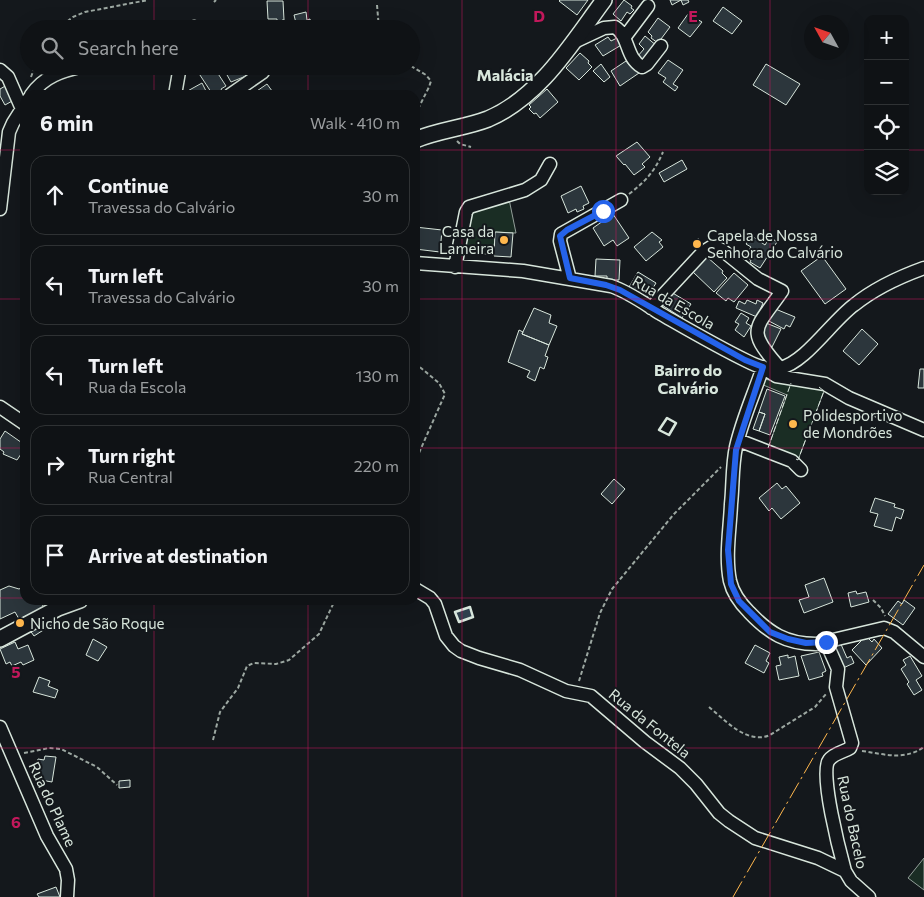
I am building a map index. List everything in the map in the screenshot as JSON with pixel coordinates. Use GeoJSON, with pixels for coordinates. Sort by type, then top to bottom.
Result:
{"type":"FeatureCollection","features":[{"type":"Feature","properties":{"kind":"main road"},"geometry":{"type":"LineString","coordinates":[[420,139],[482,121],[510,108],[545,76],[604,0]]}},
{"type":"Feature","properties":{"kind":"main road"},"geometry":{"type":"LineString","coordinates":[[0,639],[66,605]]}},
{"type":"Feature","properties":{"kind":"street"},"geometry":{"type":"LineString","coordinates":[[624,38],[648,6]]}},
{"type":"Feature","properties":{"kind":"street"},"geometry":{"type":"LineString","coordinates":[[572,43],[612,26],[638,18]]}},
{"type":"Feature","properties":{"kind":"street"},"geometry":{"type":"LineString","coordinates":[[612,26],[618,29],[632,58],[642,67],[647,64],[661,46]]}},
{"type":"Feature","properties":{"kind":"street"},"geometry":{"type":"LineString","coordinates":[[0,70],[8,78],[20,100]]}},
{"type":"Feature","properties":{"kind":"street"},"geometry":{"type":"LineString","coordinates":[[35,90],[52,75]]}},
{"type":"Feature","properties":{"kind":"street"},"geometry":{"type":"LineString","coordinates":[[176,90],[178,75]]}},
{"type":"Feature","properties":{"kind":"street"},"geometry":{"type":"LineString","coordinates":[[237,90],[259,75]]}},
{"type":"Feature","properties":{"kind":"street"},"geometry":{"type":"LineString","coordinates":[[0,210],[9,132],[20,111]]}},
{"type":"Feature","properties":{"kind":"street"},"geometry":{"type":"LineString","coordinates":[[455,267],[466,212],[469,207],[525,190],[541,180],[550,164]]}},
{"type":"Feature","properties":{"kind":"street"},"geometry":{"type":"LineString","coordinates":[[570,278],[560,241],[561,234],[621,200]]}},
{"type":"Feature","properties":{"kind":"street"},"geometry":{"type":"LineString","coordinates":[[651,308],[703,252],[710,247],[720,248],[758,278],[782,291],[756,331],[762,348],[780,368]]}},
{"type":"Feature","properties":{"kind":"street","name":"Rua da Escola"},"geometry":{"type":"LineString","coordinates":[[420,264],[523,270],[616,288],[745,360],[763,367],[773,376],[824,384],[848,398],[924,430]]}},
{"type":"Feature","properties":{"kind":"street"},"geometry":{"type":"LineString","coordinates":[[924,268],[886,284],[860,300],[791,364],[780,368],[763,367],[735,453],[728,550],[729,575],[734,593],[742,605],[770,632],[806,643],[826,642],[884,628],[894,632],[924,656]]}},
{"type":"Feature","properties":{"kind":"street"},"geometry":{"type":"LineString","coordinates":[[0,407],[20,421]]}},
{"type":"Feature","properties":{"kind":"street"},"geometry":{"type":"LineString","coordinates":[[738,440],[792,461],[801,470]]}},
{"type":"Feature","properties":{"kind":"street","name":"Rua da Fontela"},"geometry":{"type":"LineString","coordinates":[[420,592],[435,604],[446,636],[461,651],[520,670],[566,691],[594,698],[649,746],[677,765],[696,784],[719,813],[744,831],[760,840],[818,858],[845,871]]}},
{"type":"Feature","properties":{"kind":"street"},"geometry":{"type":"LineString","coordinates":[[826,642],[838,669],[836,684],[852,740],[850,748]]}},
{"type":"Feature","properties":{"kind":"street","name":"Rua do Plame"},"geometry":{"type":"LineString","coordinates":[[0,727],[47,836],[66,870],[68,880],[67,897]]}},
{"type":"Feature","properties":{"kind":"street","name":"Rua do Bacelo"},"geometry":{"type":"LineString","coordinates":[[850,748],[830,759],[826,770],[828,792],[845,871],[851,882],[869,897]]}},
{"type":"Feature","properties":{"kind":"path"},"geometry":{"type":"LineString","coordinates":[[70,20],[80,13],[148,0]]}},
{"type":"Feature","properties":{"kind":"path"},"geometry":{"type":"LineString","coordinates":[[377,4],[378,20]]}},
{"type":"Feature","properties":{"kind":"path"},"geometry":{"type":"LineString","coordinates":[[420,71],[431,81],[430,87],[420,106]]}},
{"type":"Feature","properties":{"kind":"path"},"geometry":{"type":"LineString","coordinates":[[621,200],[654,172],[663,152]]}},
{"type":"Feature","properties":{"kind":"path"},"geometry":{"type":"LineString","coordinates":[[420,367],[439,383],[444,394],[420,450]]}},
{"type":"Feature","properties":{"kind":"path"},"geometry":{"type":"LineString","coordinates":[[575,693],[600,613],[612,589],[669,519],[723,465]]}},
{"type":"Feature","properties":{"kind":"path"},"geometry":{"type":"LineString","coordinates":[[873,600],[885,615],[884,628]]}},
{"type":"Feature","properties":{"kind":"path"},"geometry":{"type":"LineString","coordinates":[[213,740],[220,712],[238,688],[248,666],[254,663],[276,664],[289,660],[319,634],[332,605]]}},
{"type":"Feature","properties":{"kind":"path"},"geometry":{"type":"LineString","coordinates":[[709,707],[741,732],[752,737],[763,738],[815,707],[836,684]]}},
{"type":"Feature","properties":{"kind":"path"},"geometry":{"type":"LineString","coordinates":[[14,756],[49,748],[61,748],[97,767],[117,785]]}},
{"type":"Feature","properties":{"kind":"path"},"geometry":{"type":"LineString","coordinates":[[850,748],[902,757],[911,755],[924,748]]}},
{"type":"Feature","properties":{"kind":"green space"},"geometry":{"type":"Polygon","coordinates":[[[509,199],[516,233],[496,232],[494,246],[488,246],[487,254],[462,253],[470,210],[509,199]]]}},
{"type":"Feature","properties":{"kind":"green space","name":"Polidesportivo de Mondrões"},"geometry":{"type":"Polygon","coordinates":[[[762,379],[819,386],[824,391],[798,460],[768,448],[787,395],[761,384],[762,379]]]}},
{"type":"Feature","properties":{"kind":"green space"},"geometry":{"type":"Polygon","coordinates":[[[924,858],[924,890],[908,878],[924,858]]]}},
{"type":"Feature","properties":{"kind":"water"},"geometry":{"type":"Polygon","coordinates":[[[470,607],[473,617],[459,622],[455,612],[470,607]]]}},
{"type":"Feature","properties":{"kind":"building"},"geometry":{"type":"Polygon","coordinates":[[[560,0],[588,0],[577,15],[560,0]]]}},
{"type":"Feature","properties":{"kind":"building"},"geometry":{"type":"Polygon","coordinates":[[[624,0],[634,10],[630,14],[627,12],[621,21],[613,14],[624,0]]]}},
{"type":"Feature","properties":{"kind":"building"},"geometry":{"type":"Polygon","coordinates":[[[670,0],[681,0],[672,5],[670,0]]]}},
{"type":"Feature","properties":{"kind":"building"},"geometry":{"type":"Polygon","coordinates":[[[681,0],[688,0],[689,2],[683,5],[681,0]]]}},
{"type":"Feature","properties":{"kind":"building"},"geometry":{"type":"Polygon","coordinates":[[[267,1],[283,1],[284,20],[268,19],[267,1]]]}},
{"type":"Feature","properties":{"kind":"building"},"geometry":{"type":"Polygon","coordinates":[[[723,7],[742,21],[732,34],[713,21],[723,7]]]}},
{"type":"Feature","properties":{"kind":"building"},"geometry":{"type":"Polygon","coordinates":[[[306,12],[307,20],[295,20],[294,15],[306,12]]]}},
{"type":"Feature","properties":{"kind":"building"},"geometry":{"type":"Polygon","coordinates":[[[688,14],[702,22],[690,37],[678,28],[688,14]]]}},
{"type":"Feature","properties":{"kind":"building"},"geometry":{"type":"Polygon","coordinates":[[[658,18],[670,27],[658,43],[651,38],[652,36],[648,32],[658,18]]]}},
{"type":"Feature","properties":{"kind":"building"},"geometry":{"type":"Polygon","coordinates":[[[645,36],[657,46],[644,63],[637,57],[644,49],[639,44],[645,36]]]}},
{"type":"Feature","properties":{"kind":"building"},"geometry":{"type":"Polygon","coordinates":[[[608,37],[611,41],[619,37],[623,44],[603,56],[595,45],[608,37]]]}},
{"type":"Feature","properties":{"kind":"building"},"geometry":{"type":"Polygon","coordinates":[[[580,53],[589,61],[588,63],[592,67],[579,80],[566,68],[580,53]]]}},
{"type":"Feature","properties":{"kind":"building"},"geometry":{"type":"Polygon","coordinates":[[[668,60],[683,70],[673,84],[678,87],[675,91],[663,82],[666,78],[658,73],[668,60]]]}},
{"type":"Feature","properties":{"kind":"building"},"geometry":{"type":"Polygon","coordinates":[[[626,61],[630,66],[633,64],[639,73],[620,86],[611,71],[626,61]]]}},
{"type":"Feature","properties":{"kind":"building"},"geometry":{"type":"Polygon","coordinates":[[[601,64],[610,77],[604,82],[593,71],[601,64]]]}},
{"type":"Feature","properties":{"kind":"building"},"geometry":{"type":"Polygon","coordinates":[[[766,64],[800,84],[786,105],[753,85],[766,64]]]}},
{"type":"Feature","properties":{"kind":"building"},"geometry":{"type":"Polygon","coordinates":[[[200,75],[219,75],[226,86],[222,90],[210,90],[200,75]]]}},
{"type":"Feature","properties":{"kind":"building"},"geometry":{"type":"Polygon","coordinates":[[[227,75],[246,76],[231,82],[227,75]]]}},
{"type":"Feature","properties":{"kind":"building"},"geometry":{"type":"Polygon","coordinates":[[[202,83],[206,90],[189,90],[202,83]]]}},
{"type":"Feature","properties":{"kind":"building"},"geometry":{"type":"Polygon","coordinates":[[[267,84],[271,90],[258,90],[267,84]]]}},
{"type":"Feature","properties":{"kind":"building"},"geometry":{"type":"Polygon","coordinates":[[[7,85],[14,100],[5,105],[0,96],[0,89],[7,85]]]}},
{"type":"Feature","properties":{"kind":"building"},"geometry":{"type":"Polygon","coordinates":[[[547,89],[558,102],[540,118],[529,109],[531,107],[529,105],[547,89]]]}},
{"type":"Feature","properties":{"kind":"building"},"geometry":{"type":"Polygon","coordinates":[[[637,142],[650,157],[642,164],[645,167],[634,175],[616,156],[637,142]]]}},
{"type":"Feature","properties":{"kind":"building"},"geometry":{"type":"Polygon","coordinates":[[[682,160],[687,169],[664,182],[659,173],[682,160]]]}},
{"type":"Feature","properties":{"kind":"building"},"geometry":{"type":"Polygon","coordinates":[[[581,186],[589,203],[583,206],[584,209],[577,212],[576,209],[568,213],[561,196],[581,186]]]}},
{"type":"Feature","properties":{"kind":"building"},"geometry":{"type":"Polygon","coordinates":[[[613,214],[629,238],[617,246],[613,240],[604,246],[593,228],[613,214]]]}},
{"type":"Feature","properties":{"kind":"building"},"geometry":{"type":"Polygon","coordinates":[[[420,228],[442,230],[440,252],[420,250],[420,228]]]}},
{"type":"Feature","properties":{"kind":"building","name":"Casa da Lameira"},"geometry":{"type":"Polygon","coordinates":[[[495,232],[513,233],[511,257],[494,256],[495,232]]]}},
{"type":"Feature","properties":{"kind":"building"},"geometry":{"type":"Polygon","coordinates":[[[652,232],[662,240],[659,242],[663,247],[646,261],[634,247],[652,232]]]}},
{"type":"Feature","properties":{"kind":"building"},"geometry":{"type":"Polygon","coordinates":[[[752,236],[765,245],[770,237],[777,242],[760,268],[750,262],[751,260],[745,256],[751,247],[746,244],[752,236]]]}},
{"type":"Feature","properties":{"kind":"building","name":"Capela de Nossa Senhora do Calvário"},"geometry":{"type":"Polygon","coordinates":[[[698,238],[703,244],[697,250],[692,245],[698,238]]]}},
{"type":"Feature","properties":{"kind":"building"},"geometry":{"type":"Polygon","coordinates":[[[822,256],[846,289],[825,304],[801,271],[822,256]]]}},
{"type":"Feature","properties":{"kind":"building"},"geometry":{"type":"Polygon","coordinates":[[[707,257],[723,271],[722,273],[727,278],[714,292],[693,272],[707,257]]]}},
{"type":"Feature","properties":{"kind":"building"},"geometry":{"type":"Polygon","coordinates":[[[596,259],[620,260],[619,280],[607,280],[607,276],[595,276],[596,259]]]}},
{"type":"Feature","properties":{"kind":"building"},"geometry":{"type":"Polygon","coordinates":[[[638,272],[656,283],[647,298],[629,287],[638,272]]]}},
{"type":"Feature","properties":{"kind":"building"},"geometry":{"type":"Polygon","coordinates":[[[734,273],[748,285],[734,302],[728,298],[726,301],[716,293],[734,273]]]}},
{"type":"Feature","properties":{"kind":"building"},"geometry":{"type":"Polygon","coordinates":[[[671,292],[691,304],[682,318],[662,305],[671,292]]]}},
{"type":"Feature","properties":{"kind":"building"},"geometry":{"type":"Polygon","coordinates":[[[747,300],[756,304],[757,300],[763,303],[757,317],[736,308],[739,301],[745,304],[747,300]]]}},
{"type":"Feature","properties":{"kind":"building"},"geometry":{"type":"Polygon","coordinates":[[[534,308],[551,315],[549,323],[557,326],[549,345],[522,334],[534,308]]]}},
{"type":"Feature","properties":{"kind":"building"},"geometry":{"type":"Polygon","coordinates":[[[773,308],[795,317],[790,327],[786,325],[784,329],[767,320],[773,308]]]}},
{"type":"Feature","properties":{"kind":"building"},"geometry":{"type":"Polygon","coordinates":[[[741,313],[749,318],[746,323],[751,326],[744,337],[735,330],[739,324],[735,322],[741,313]]]}},
{"type":"Feature","properties":{"kind":"building"},"geometry":{"type":"Polygon","coordinates":[[[766,323],[781,329],[772,347],[764,344],[761,336],[766,323]]]}},
{"type":"Feature","properties":{"kind":"building"},"geometry":{"type":"Polygon","coordinates":[[[862,329],[878,344],[859,365],[843,351],[862,329]]]}},
{"type":"Feature","properties":{"kind":"building"},"geometry":{"type":"Polygon","coordinates":[[[519,330],[523,332],[522,334],[549,345],[545,356],[548,357],[544,369],[540,367],[535,381],[527,377],[530,371],[508,362],[519,330]]]}},
{"type":"Feature","properties":{"kind":"building"},"geometry":{"type":"Polygon","coordinates":[[[920,369],[924,369],[924,388],[918,388],[920,369]]]}},
{"type":"Feature","properties":{"kind":"building"},"geometry":{"type":"Polygon","coordinates":[[[767,389],[785,396],[770,435],[759,431],[765,414],[759,412],[767,389]]]}},
{"type":"Feature","properties":{"kind":"building"},"geometry":{"type":"Polygon","coordinates":[[[759,412],[765,414],[759,431],[753,429],[759,412]]]}},
{"type":"Feature","properties":{"kind":"building"},"geometry":{"type":"Polygon","coordinates":[[[5,431],[20,442],[20,456],[17,460],[3,454],[4,452],[0,449],[0,439],[5,431]]]}},
{"type":"Feature","properties":{"kind":"building"},"geometry":{"type":"Polygon","coordinates":[[[614,479],[625,489],[612,504],[601,494],[614,479]]]}},
{"type":"Feature","properties":{"kind":"building"},"geometry":{"type":"Polygon","coordinates":[[[777,483],[782,489],[786,486],[800,503],[781,519],[772,508],[769,511],[759,498],[777,483]]]}},
{"type":"Feature","properties":{"kind":"building"},"geometry":{"type":"Polygon","coordinates":[[[875,498],[895,504],[894,507],[904,510],[901,519],[896,517],[892,531],[874,526],[878,514],[870,512],[875,498]]]}},
{"type":"Feature","properties":{"kind":"building"},"geometry":{"type":"Polygon","coordinates":[[[824,578],[833,602],[804,613],[799,600],[809,597],[805,585],[824,578]]]}},
{"type":"Feature","properties":{"kind":"building"},"geometry":{"type":"Polygon","coordinates":[[[9,586],[20,588],[20,605],[42,605],[44,608],[19,619],[15,612],[0,619],[0,590],[9,586]]]}},
{"type":"Feature","properties":{"kind":"building"},"geometry":{"type":"Polygon","coordinates":[[[856,591],[857,594],[866,592],[869,602],[851,607],[848,593],[856,591]]]}},
{"type":"Feature","properties":{"kind":"building"},"geometry":{"type":"Polygon","coordinates":[[[904,600],[915,608],[903,625],[888,614],[898,601],[902,604],[904,600]]]}},
{"type":"Feature","properties":{"kind":"building"},"geometry":{"type":"Polygon","coordinates":[[[49,617],[53,624],[34,636],[29,629],[49,617]]]}},
{"type":"Feature","properties":{"kind":"building"},"geometry":{"type":"Polygon","coordinates":[[[866,636],[872,642],[874,639],[882,648],[866,665],[852,650],[866,636]]]}},
{"type":"Feature","properties":{"kind":"building"},"geometry":{"type":"Polygon","coordinates":[[[93,639],[107,647],[98,661],[86,655],[93,639]]]}},
{"type":"Feature","properties":{"kind":"building"},"geometry":{"type":"Polygon","coordinates":[[[15,642],[18,649],[28,645],[34,660],[23,665],[21,662],[12,666],[10,662],[6,664],[0,649],[15,642]]]}},
{"type":"Feature","properties":{"kind":"building"},"geometry":{"type":"Polygon","coordinates":[[[840,642],[847,658],[851,656],[854,663],[841,669],[830,646],[840,642]]]}},
{"type":"Feature","properties":{"kind":"building"},"geometry":{"type":"Polygon","coordinates":[[[755,645],[770,653],[766,661],[769,663],[764,673],[745,663],[755,645]]]}},
{"type":"Feature","properties":{"kind":"building"},"geometry":{"type":"Polygon","coordinates":[[[819,652],[826,671],[822,673],[823,676],[809,680],[801,656],[819,652]]]}},
{"type":"Feature","properties":{"kind":"building"},"geometry":{"type":"Polygon","coordinates":[[[788,655],[788,658],[795,656],[799,676],[779,680],[776,666],[781,665],[779,657],[788,655]]]}},
{"type":"Feature","properties":{"kind":"building"},"geometry":{"type":"Polygon","coordinates":[[[910,656],[922,676],[916,680],[922,690],[914,695],[901,669],[906,665],[903,660],[910,656]]]}},
{"type":"Feature","properties":{"kind":"building"},"geometry":{"type":"Polygon","coordinates":[[[39,677],[50,681],[48,686],[58,690],[55,698],[33,692],[39,677]]]}},
{"type":"Feature","properties":{"kind":"building"},"geometry":{"type":"Polygon","coordinates":[[[45,756],[56,757],[52,782],[35,779],[38,759],[44,760],[45,756]]]}},
{"type":"Feature","properties":{"kind":"building"},"geometry":{"type":"Polygon","coordinates":[[[130,780],[130,787],[119,788],[119,781],[130,780]]]}},
{"type":"Feature","properties":{"kind":"building"},"geometry":{"type":"Polygon","coordinates":[[[56,887],[60,897],[39,897],[37,894],[56,887]]]}},
{"type":"Feature","properties":{"kind":"fence"},"geometry":{"type":"LineString","coordinates":[[768,448],[791,383]]}},
{"type":"Feature","properties":{"kind":"fence"},"geometry":{"type":"LineString","coordinates":[[796,459],[798,460],[824,391],[819,387]]}},
{"type":"Feature","properties":{"kind":"wall"},"geometry":{"type":"LineString","coordinates":[[667,418],[676,423],[669,435],[659,430],[667,418]]}},
{"type":"Feature","properties":{"kind":"wall"},"geometry":{"type":"LineString","coordinates":[[470,607],[473,617],[459,622],[455,612],[470,607]]}},
{"type":"Feature","properties":{"kind":"power"},"geometry":{"type":"LineString","coordinates":[[733,897],[924,565]]}},
{"type":"Feature","properties":{"kind":"place","name":"Casa da Lameira"},"geometry":{"type":"Point","coordinates":[504,240]}},
{"type":"Feature","properties":{"kind":"place","name":"Capela de Nossa Senhora do Calvário"},"geometry":{"type":"Point","coordinates":[697,244]}},
{"type":"Feature","properties":{"kind":"place","name":"Polidesportivo de Mondrões"},"geometry":{"type":"Point","coordinates":[793,424]}},
{"type":"Feature","properties":{"kind":"place","name":"Nicho de São Roque"},"geometry":{"type":"Point","coordinates":[20,623]}},
{"type":"Feature","properties":{"kind":"district","name":"Malácia"},"geometry":{"type":"Point","coordinates":[505,74]}},
{"type":"Feature","properties":{"kind":"district","name":"Bairro do Calvário"},"geometry":{"type":"Point","coordinates":[688,378]}},
{"type":"Feature","properties":{"kind":"route"},"geometry":{"type":"LineString","coordinates":[[603,211],[562,233],[559,238],[570,278],[616,288],[745,360],[763,367],[736,450],[728,550],[728,570],[731,584],[739,601],[770,632],[788,639],[811,644],[826,642]]}}]}
